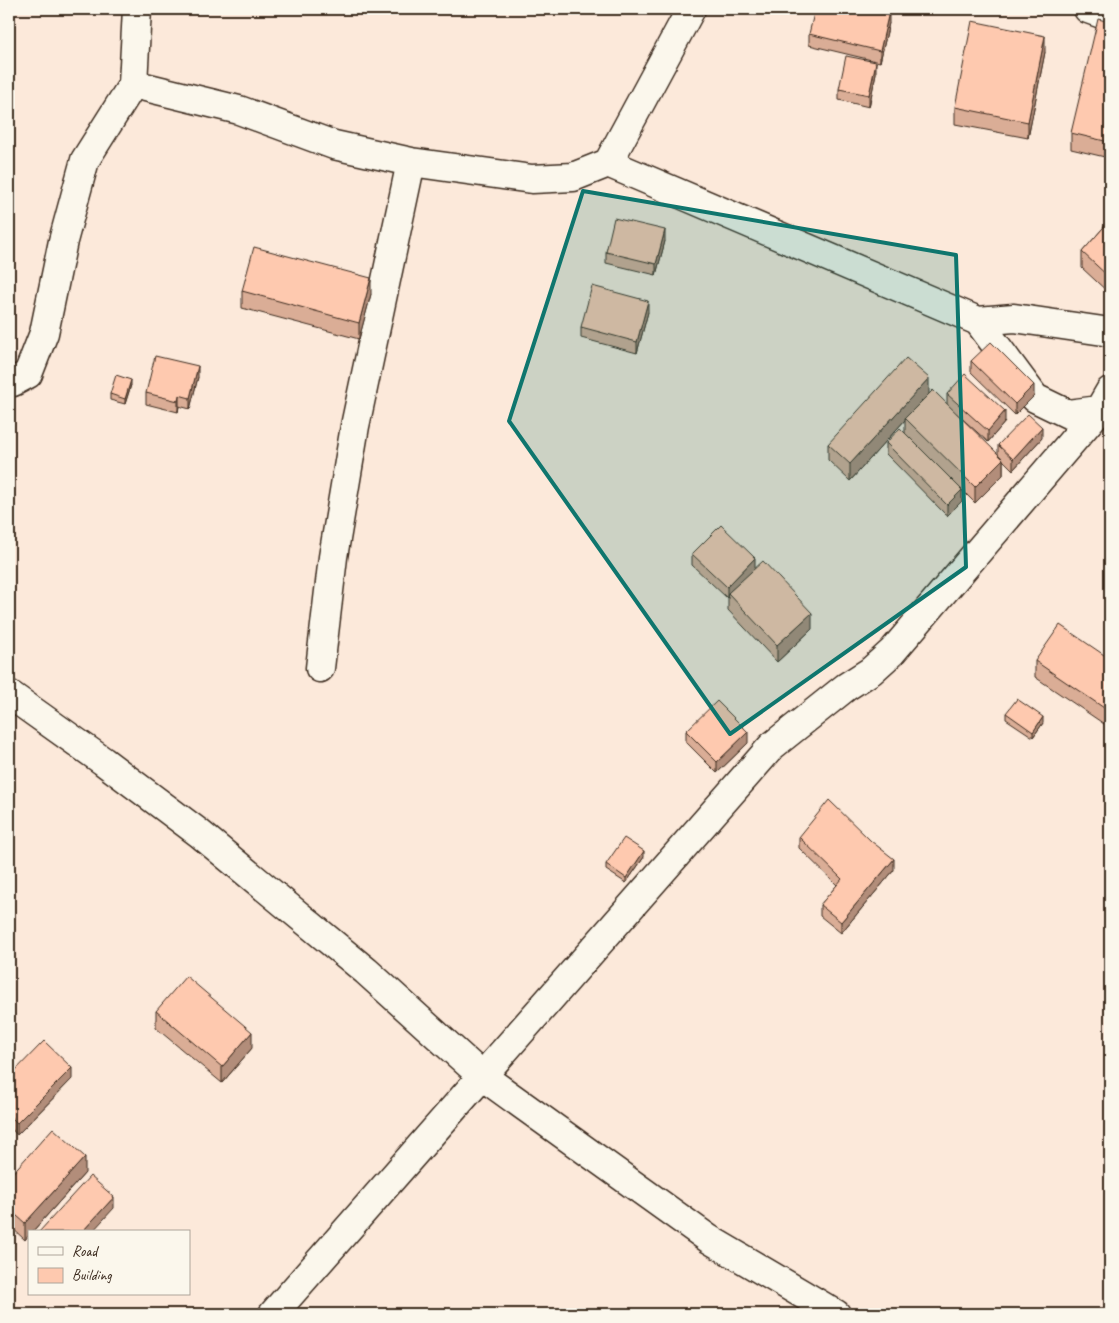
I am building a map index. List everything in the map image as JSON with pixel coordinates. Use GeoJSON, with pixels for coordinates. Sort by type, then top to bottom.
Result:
{"type":"FeatureCollection","features":[{"type":"Feature","properties":{"kind":"street"},"geometry":{"type":"LineString","coordinates":[[9,381],[13,382],[28,374],[44,333],[63,241],[85,160],[133,84],[137,9]]}},
{"type":"Feature","properties":{"kind":"street"},"geometry":{"type":"LineString","coordinates":[[133,84],[239,110],[334,145],[411,162],[532,179],[574,176],[608,163],[691,9]]}},
{"type":"Feature","properties":{"kind":"street"},"geometry":{"type":"LineString","coordinates":[[1088,9],[1110,17]]}},
{"type":"Feature","properties":{"kind":"street"},"geometry":{"type":"LineString","coordinates":[[320,668],[333,557],[355,426],[411,162]]}},
{"type":"Feature","properties":{"kind":"street"},"geometry":{"type":"LineString","coordinates":[[608,163],[978,321],[1014,318],[1110,332]]}},
{"type":"Feature","properties":{"kind":"street"},"geometry":{"type":"LineString","coordinates":[[978,321],[1035,398],[1068,414],[1105,400]]}},
{"type":"Feature","properties":{"kind":"street"},"geometry":{"type":"LineString","coordinates":[[273,1314],[772,746],[846,687],[871,671],[892,652],[1105,400]]}},
{"type":"Feature","properties":{"kind":"street"},"geometry":{"type":"LineString","coordinates":[[9,694],[104,761],[199,833],[366,971],[482,1076],[709,1238],[836,1314]]}},
{"type":"Feature","properties":{"kind":"highlighted area"},"geometry":{"type":"Polygon","coordinates":[[[583,191],[956,255],[966,567],[730,734],[509,421],[583,191]]]}},
{"type":"Feature","properties":{"kind":"building"},"geometry":{"type":"Polygon","coordinates":[[[815,9],[876,9],[889,12],[880,51],[809,34],[815,9]]]}},
{"type":"Feature","properties":{"kind":"building"},"geometry":{"type":"Polygon","coordinates":[[[1098,19],[1110,22],[1109,142],[1071,133],[1098,19]]]}},
{"type":"Feature","properties":{"kind":"building"},"geometry":{"type":"Polygon","coordinates":[[[972,21],[1045,36],[1028,122],[955,107],[972,21]]]}},
{"type":"Feature","properties":{"kind":"building"},"geometry":{"type":"Polygon","coordinates":[[[846,56],[876,62],[869,95],[839,89],[846,56]]]}},
{"type":"Feature","properties":{"kind":"building"},"geometry":{"type":"Polygon","coordinates":[[[614,218],[665,230],[656,264],[606,252],[614,218]]]}},
{"type":"Feature","properties":{"kind":"building"},"geometry":{"type":"Polygon","coordinates":[[[1110,220],[1110,278],[1082,252],[1110,220]]]}},
{"type":"Feature","properties":{"kind":"building"},"geometry":{"type":"Polygon","coordinates":[[[254,247],[371,278],[359,323],[242,291],[254,247]]]}},
{"type":"Feature","properties":{"kind":"building"},"geometry":{"type":"Polygon","coordinates":[[[592,286],[648,301],[637,342],[581,327],[592,286]]]}},
{"type":"Feature","properties":{"kind":"building"},"geometry":{"type":"Polygon","coordinates":[[[991,342],[1034,385],[1015,404],[971,361],[991,342]]]}},
{"type":"Feature","properties":{"kind":"building"},"geometry":{"type":"Polygon","coordinates":[[[155,356],[198,366],[190,398],[179,395],[178,401],[146,393],[155,356]]]}},
{"type":"Feature","properties":{"kind":"building"},"geometry":{"type":"Polygon","coordinates":[[[906,358],[929,378],[850,464],[828,444],[906,358]]]}},
{"type":"Feature","properties":{"kind":"building"},"geometry":{"type":"Polygon","coordinates":[[[965,374],[1005,411],[988,431],[947,394],[965,374]]]}},
{"type":"Feature","properties":{"kind":"building"},"geometry":{"type":"Polygon","coordinates":[[[116,375],[131,380],[125,399],[110,394],[116,375]]]}},
{"type":"Feature","properties":{"kind":"building"},"geometry":{"type":"Polygon","coordinates":[[[933,390],[1003,459],[975,487],[905,418],[933,390]]]}},
{"type":"Feature","properties":{"kind":"building"},"geometry":{"type":"Polygon","coordinates":[[[1028,414],[1042,427],[1013,459],[998,445],[1028,414]]]}},
{"type":"Feature","properties":{"kind":"building"},"geometry":{"type":"Polygon","coordinates":[[[900,428],[962,490],[947,505],[886,443],[900,428]]]}},
{"type":"Feature","properties":{"kind":"building"},"geometry":{"type":"Polygon","coordinates":[[[721,525],[755,558],[727,587],[692,554],[721,525]]]}},
{"type":"Feature","properties":{"kind":"building"},"geometry":{"type":"Polygon","coordinates":[[[763,561],[812,613],[777,645],[728,593],[763,561]]]}},
{"type":"Feature","properties":{"kind":"building"},"geometry":{"type":"Polygon","coordinates":[[[1060,625],[1110,659],[1110,712],[1035,661],[1060,625]]]}},
{"type":"Feature","properties":{"kind":"building"},"geometry":{"type":"Polygon","coordinates":[[[1017,699],[1043,717],[1033,732],[1006,713],[1017,699]]]}},
{"type":"Feature","properties":{"kind":"building"},"geometry":{"type":"Polygon","coordinates":[[[717,701],[748,732],[717,762],[686,731],[717,701]]]}},
{"type":"Feature","properties":{"kind":"building"},"geometry":{"type":"Polygon","coordinates":[[[829,800],[871,841],[894,859],[841,922],[820,905],[842,879],[799,837],[829,800]]]}},
{"type":"Feature","properties":{"kind":"building"},"geometry":{"type":"Polygon","coordinates":[[[624,838],[644,851],[626,878],[606,864],[624,838]]]}},
{"type":"Feature","properties":{"kind":"building"},"geometry":{"type":"Polygon","coordinates":[[[186,976],[252,1032],[222,1067],[156,1011],[186,976]]]}},
{"type":"Feature","properties":{"kind":"building"},"geometry":{"type":"Polygon","coordinates":[[[44,1041],[72,1068],[17,1123],[9,1115],[9,1077],[44,1041]]]}},
{"type":"Feature","properties":{"kind":"building"},"geometry":{"type":"Polygon","coordinates":[[[53,1128],[85,1157],[25,1223],[9,1209],[9,1177],[53,1128]]]}},
{"type":"Feature","properties":{"kind":"building"},"geometry":{"type":"Polygon","coordinates":[[[90,1176],[114,1197],[84,1230],[41,1230],[90,1176]]]}}]}
